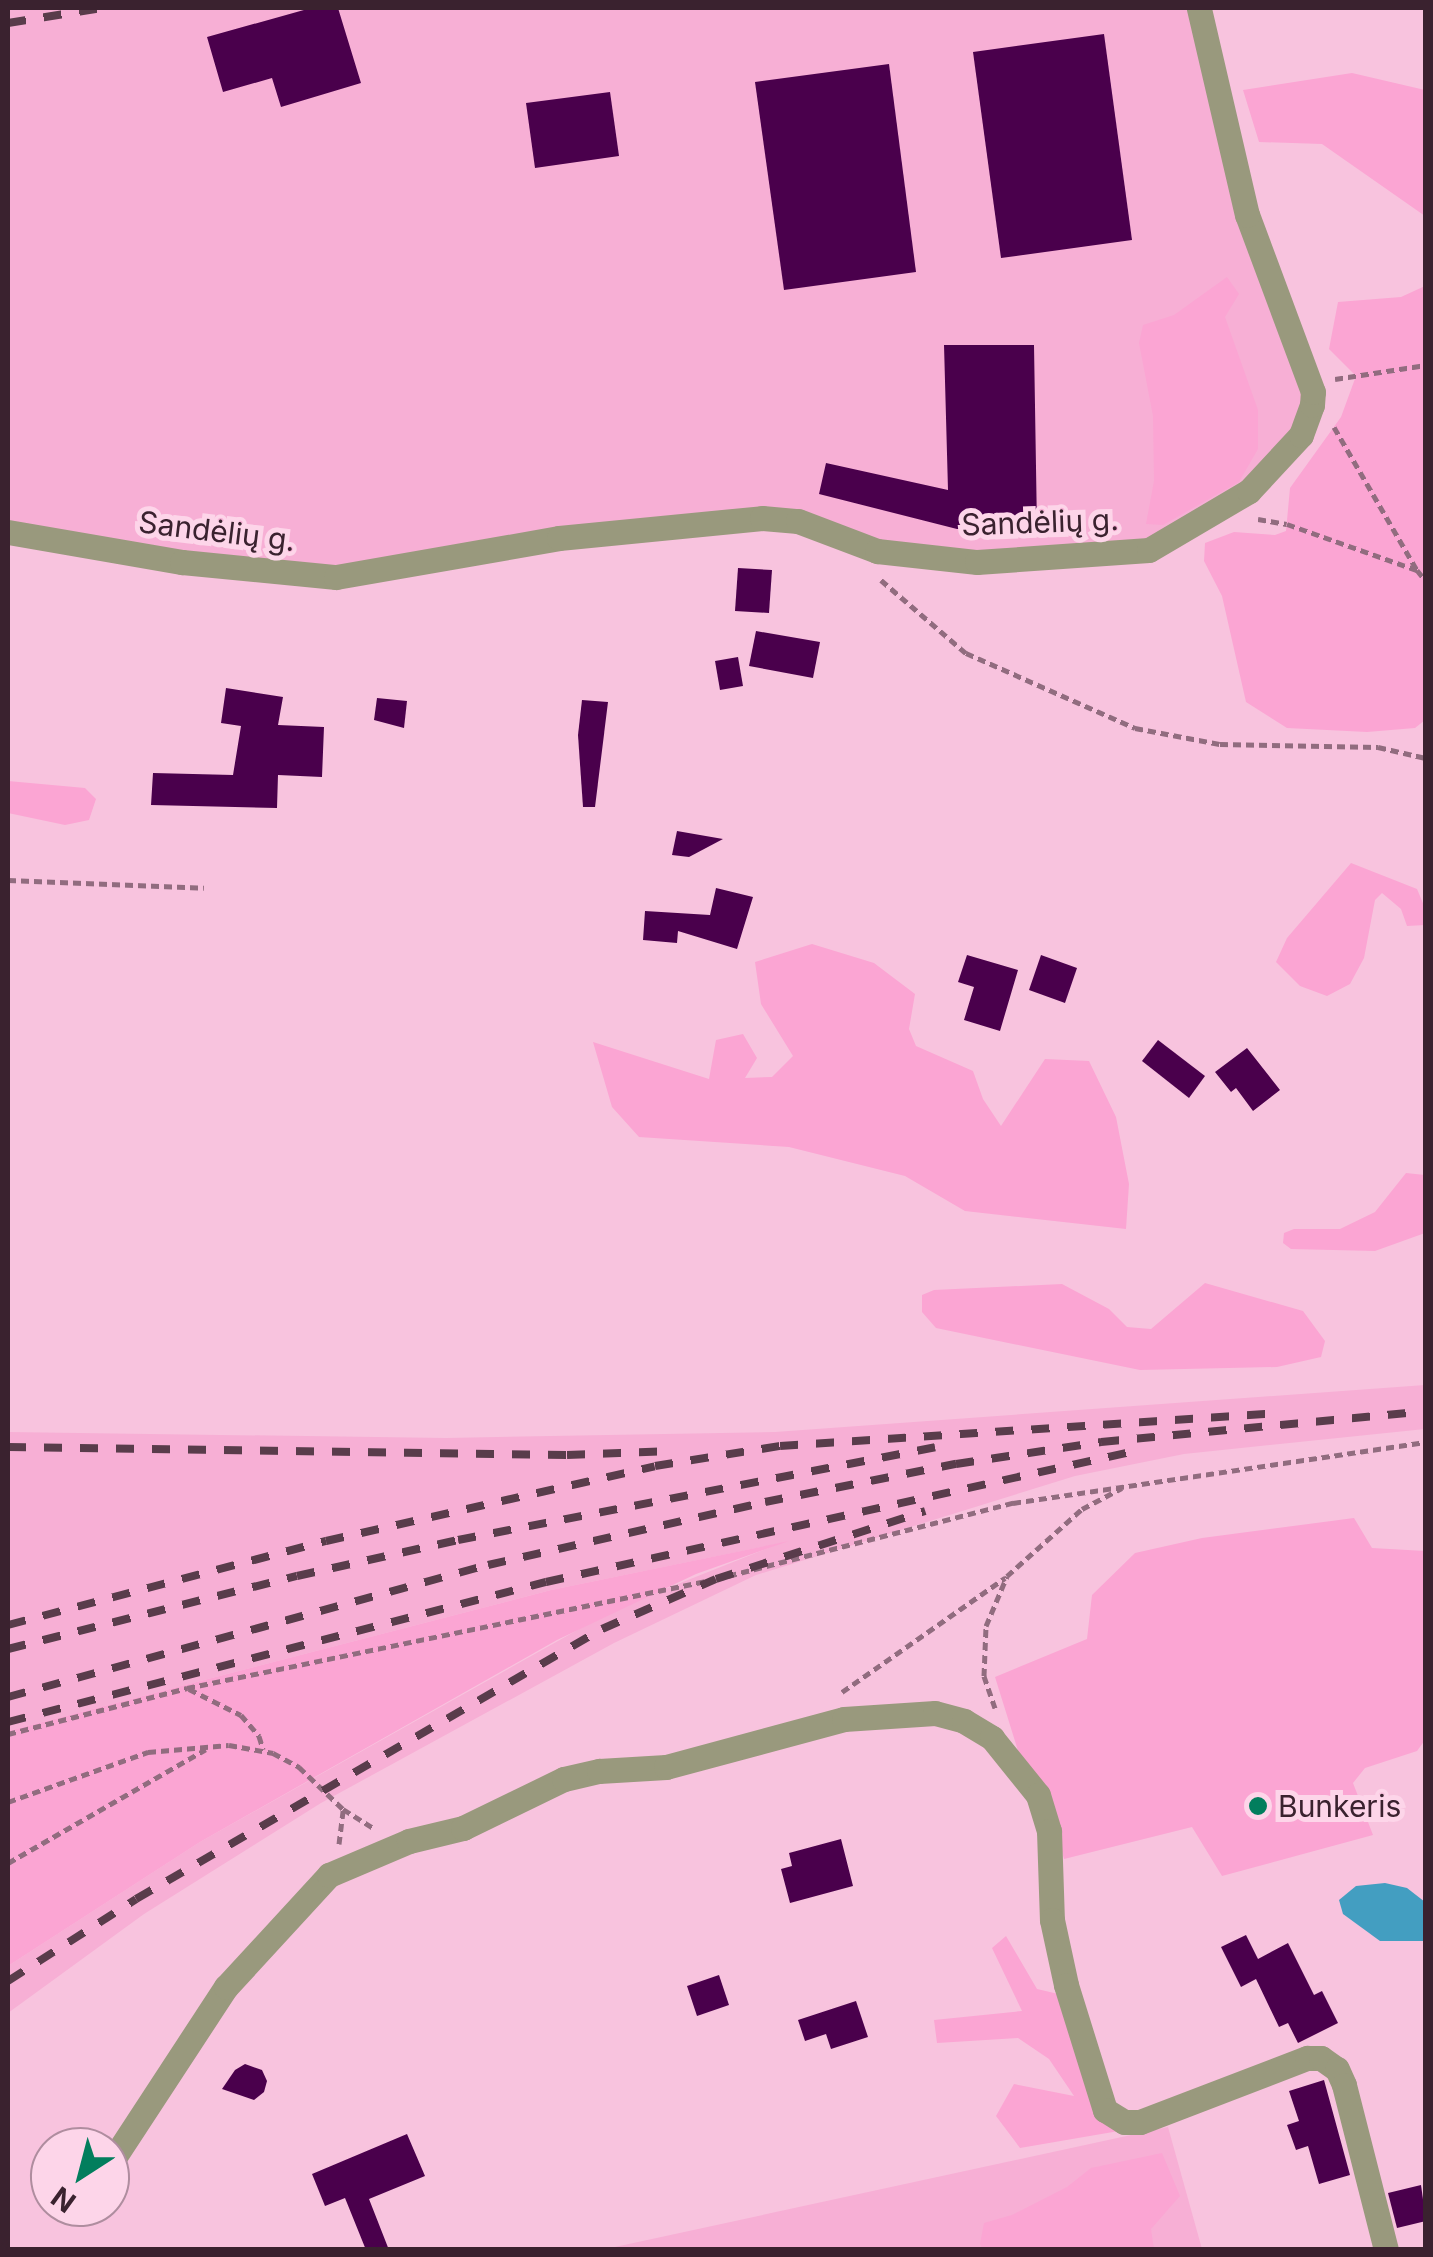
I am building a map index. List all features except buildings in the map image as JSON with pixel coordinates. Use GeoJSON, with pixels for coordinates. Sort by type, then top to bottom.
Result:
{"type":"FeatureCollection","features":[{"type":"Feature","properties":{"kind":"street"},"geometry":{"type":"LineString","coordinates":[[1199,8],[1250,226],[1313,392]]}},
{"type":"Feature","properties":{"kind":"street","name":"Sandėlių g."},"geometry":{"type":"LineString","coordinates":[[8,532],[182,562],[336,577],[559,538],[762,518],[798,521],[877,552],[977,562],[1149,550],[1261,481],[1302,435],[1313,392]]}},
{"type":"Feature","properties":{"kind":"street"},"geometry":{"type":"LineString","coordinates":[[130,2133],[226,1987],[329,1875],[409,1841],[463,1828],[564,1779],[599,1771],[666,1768],[731,1753],[809,1726],[903,1712],[964,1722],[992,1738],[1038,1795],[1049,1831],[1052,1920],[1066,1985],[1096,2092],[1105,2110],[1124,2122],[1140,2122],[1307,2058],[1321,2058],[1337,2070],[1344,2085],[1386,2250]]}},
{"type":"Feature","properties":{"kind":"path"},"geometry":{"type":"LineString","coordinates":[[1426,364],[1336,378],[1313,392],[1426,581]]}},
{"type":"Feature","properties":{"kind":"path"},"geometry":{"type":"LineString","coordinates":[[1218,510],[1287,524],[1418,570]]}},
{"type":"Feature","properties":{"kind":"path"},"geometry":{"type":"LineString","coordinates":[[882,580],[966,653],[1135,728],[1220,744],[1378,747],[1426,758]]}},
{"type":"Feature","properties":{"kind":"path"},"geometry":{"type":"LineString","coordinates":[[8,880],[204,888]]}},
{"type":"Feature","properties":{"kind":"path"},"geometry":{"type":"LineString","coordinates":[[8,1734],[187,1688],[716,1579],[1013,1503],[1426,1442]]}},
{"type":"Feature","properties":{"kind":"path"},"geometry":{"type":"LineString","coordinates":[[832,1700],[1008,1576],[1082,1509],[1129,1485]]}},
{"type":"Feature","properties":{"kind":"path"},"geometry":{"type":"LineString","coordinates":[[996,1710],[984,1676],[986,1626],[1008,1576]]}},
{"type":"Feature","properties":{"kind":"path"},"geometry":{"type":"LineString","coordinates":[[187,1688],[242,1716],[259,1736],[264,1750]]}},
{"type":"Feature","properties":{"kind":"path"},"geometry":{"type":"LineString","coordinates":[[8,1864],[209,1747]]}},
{"type":"Feature","properties":{"kind":"path"},"geometry":{"type":"LineString","coordinates":[[8,1802],[148,1752],[209,1747],[264,1750],[299,1766],[343,1810]]}},
{"type":"Feature","properties":{"kind":"shaded area"},"geometry":{"type":"Polygon","coordinates":[[[8,8],[1199,8],[1242,197],[1313,392],[1301,435],[1173,539],[977,562],[762,518],[353,576],[8,532],[8,8]]]}},
{"type":"Feature","properties":{"kind":"shaded area"},"geometry":{"type":"Polygon","coordinates":[[[1352,73],[1425,90],[1425,216],[1322,144],[1259,142],[1243,90],[1352,73]]]}},
{"type":"Feature","properties":{"kind":"shaded area"},"geometry":{"type":"Polygon","coordinates":[[[1227,277],[1239,294],[1225,317],[1258,410],[1258,449],[1239,482],[1163,525],[1146,524],[1154,481],[1153,416],[1139,343],[1143,325],[1174,315],[1227,277]]]}},
{"type":"Feature","properties":{"kind":"shaded area"},"geometry":{"type":"Polygon","coordinates":[[[1425,286],[1425,720],[1415,728],[1367,732],[1287,728],[1246,702],[1222,596],[1204,561],[1205,543],[1234,532],[1275,535],[1286,531],[1290,488],[1341,417],[1356,376],[1329,349],[1338,302],[1401,297],[1425,286]]]}},
{"type":"Feature","properties":{"kind":"shaded area"},"geometry":{"type":"Polygon","coordinates":[[[8,781],[85,788],[96,799],[89,820],[65,825],[8,813],[8,781]]]}},
{"type":"Feature","properties":{"kind":"shaded area"},"geometry":{"type":"Polygon","coordinates":[[[1351,863],[1417,889],[1425,908],[1425,925],[1407,926],[1401,909],[1382,893],[1375,900],[1364,958],[1350,984],[1327,996],[1300,986],[1276,962],[1287,938],[1351,863]]]}},
{"type":"Feature","properties":{"kind":"shaded area"},"geometry":{"type":"Polygon","coordinates":[[[812,944],[874,963],[915,994],[909,1029],[916,1046],[973,1071],[983,1099],[1001,1126],[1045,1059],[1089,1061],[1116,1117],[1129,1184],[1126,1229],[965,1211],[905,1176],[789,1147],[639,1137],[612,1107],[593,1042],[709,1079],[716,1040],[743,1034],[757,1058],[745,1078],[772,1077],[793,1056],[761,1004],[755,962],[812,944]]]}},
{"type":"Feature","properties":{"kind":"shaded area"},"geometry":{"type":"Polygon","coordinates":[[[1406,1173],[1425,1175],[1425,1233],[1375,1251],[1291,1249],[1283,1243],[1284,1233],[1294,1229],[1340,1229],[1375,1212],[1406,1173]]]}},
{"type":"Feature","properties":{"kind":"shaded area"},"geometry":{"type":"Polygon","coordinates":[[[1205,1283],[1303,1311],[1325,1341],[1321,1357],[1277,1367],[1140,1370],[936,1328],[922,1312],[922,1295],[934,1290],[1062,1284],[1109,1309],[1127,1327],[1151,1329],[1205,1283]]]}},
{"type":"Feature","properties":{"kind":"shaded area"},"geometry":{"type":"Polygon","coordinates":[[[1425,1385],[1425,1429],[1184,1454],[1075,1476],[756,1575],[614,1643],[321,1803],[144,1914],[8,2013],[8,1966],[200,1842],[615,1609],[781,1543],[551,1590],[8,1731],[8,1432],[446,1438],[775,1432],[1425,1385]]]}},
{"type":"Feature","properties":{"kind":"shaded area"},"geometry":{"type":"Polygon","coordinates":[[[1354,1518],[1372,1548],[1425,1551],[1425,1740],[1417,1751],[1365,1768],[1353,1783],[1373,1835],[1222,1876],[1192,1827],[1064,1859],[1048,1800],[1019,1754],[995,1677],[1087,1639],[1092,1595],[1135,1553],[1202,1538],[1354,1518]]]}},
{"type":"Feature","properties":{"kind":"shaded area"},"geometry":{"type":"Polygon","coordinates":[[[789,1541],[696,1574],[557,1640],[200,1842],[8,1966],[8,1731],[551,1590],[789,1541]]]}},
{"type":"Feature","properties":{"kind":"shaded area"},"geometry":{"type":"Polygon","coordinates":[[[1006,1936],[1037,1989],[1080,1999],[1118,2110],[1142,2127],[1020,2148],[996,2116],[1014,2084],[1074,2096],[1049,2059],[1018,2038],[937,2043],[934,2020],[1022,2011],[992,1948],[1006,1936]]]}},
{"type":"Feature","properties":{"kind":"shaded area"},"geometry":{"type":"Polygon","coordinates":[[[1168,2127],[1202,2249],[601,2250],[1168,2127]]]}},
{"type":"Feature","properties":{"kind":"shaded area"},"geometry":{"type":"Polygon","coordinates":[[[1162,2153],[1180,2196],[1151,2229],[1154,2249],[983,2250],[980,2244],[984,2223],[1012,2215],[1067,2187],[1091,2168],[1162,2153]]]}},
{"type":"Feature","properties":{"kind":"water"},"geometry":{"type":"Polygon","coordinates":[[[1385,1883],[1407,1888],[1425,1902],[1425,1941],[1380,1941],[1343,1914],[1339,1900],[1356,1886],[1385,1883]]]}},
{"type":"Feature","properties":{"kind":"railway"},"geometry":{"type":"LineString","coordinates":[[8,23],[102,8]]}},
{"type":"Feature","properties":{"kind":"railway"},"geometry":{"type":"LineString","coordinates":[[8,1697],[488,1565],[765,1502],[956,1464],[1101,1442],[1426,1411]]}},
{"type":"Feature","properties":{"kind":"railway"},"geometry":{"type":"LineString","coordinates":[[8,1625],[326,1541],[655,1466],[780,1446],[1280,1413]]}},
{"type":"Feature","properties":{"kind":"railway"},"geometry":{"type":"LineString","coordinates":[[8,1447],[567,1455],[672,1451]]}},
{"type":"Feature","properties":{"kind":"railway"},"geometry":{"type":"LineString","coordinates":[[8,1649],[458,1540],[935,1447]]}},
{"type":"Feature","properties":{"kind":"railway"},"geometry":{"type":"LineString","coordinates":[[8,1722],[546,1582],[1135,1451]]}},
{"type":"Feature","properties":{"kind":"railway"},"geometry":{"type":"LineString","coordinates":[[8,1981],[136,1899],[602,1629],[716,1579],[925,1511]]}},
{"type":"Feature","properties":{"kind":"place","name":"Bunkeris"},"geometry":{"type":"Point","coordinates":[1258,1806]}}]}
